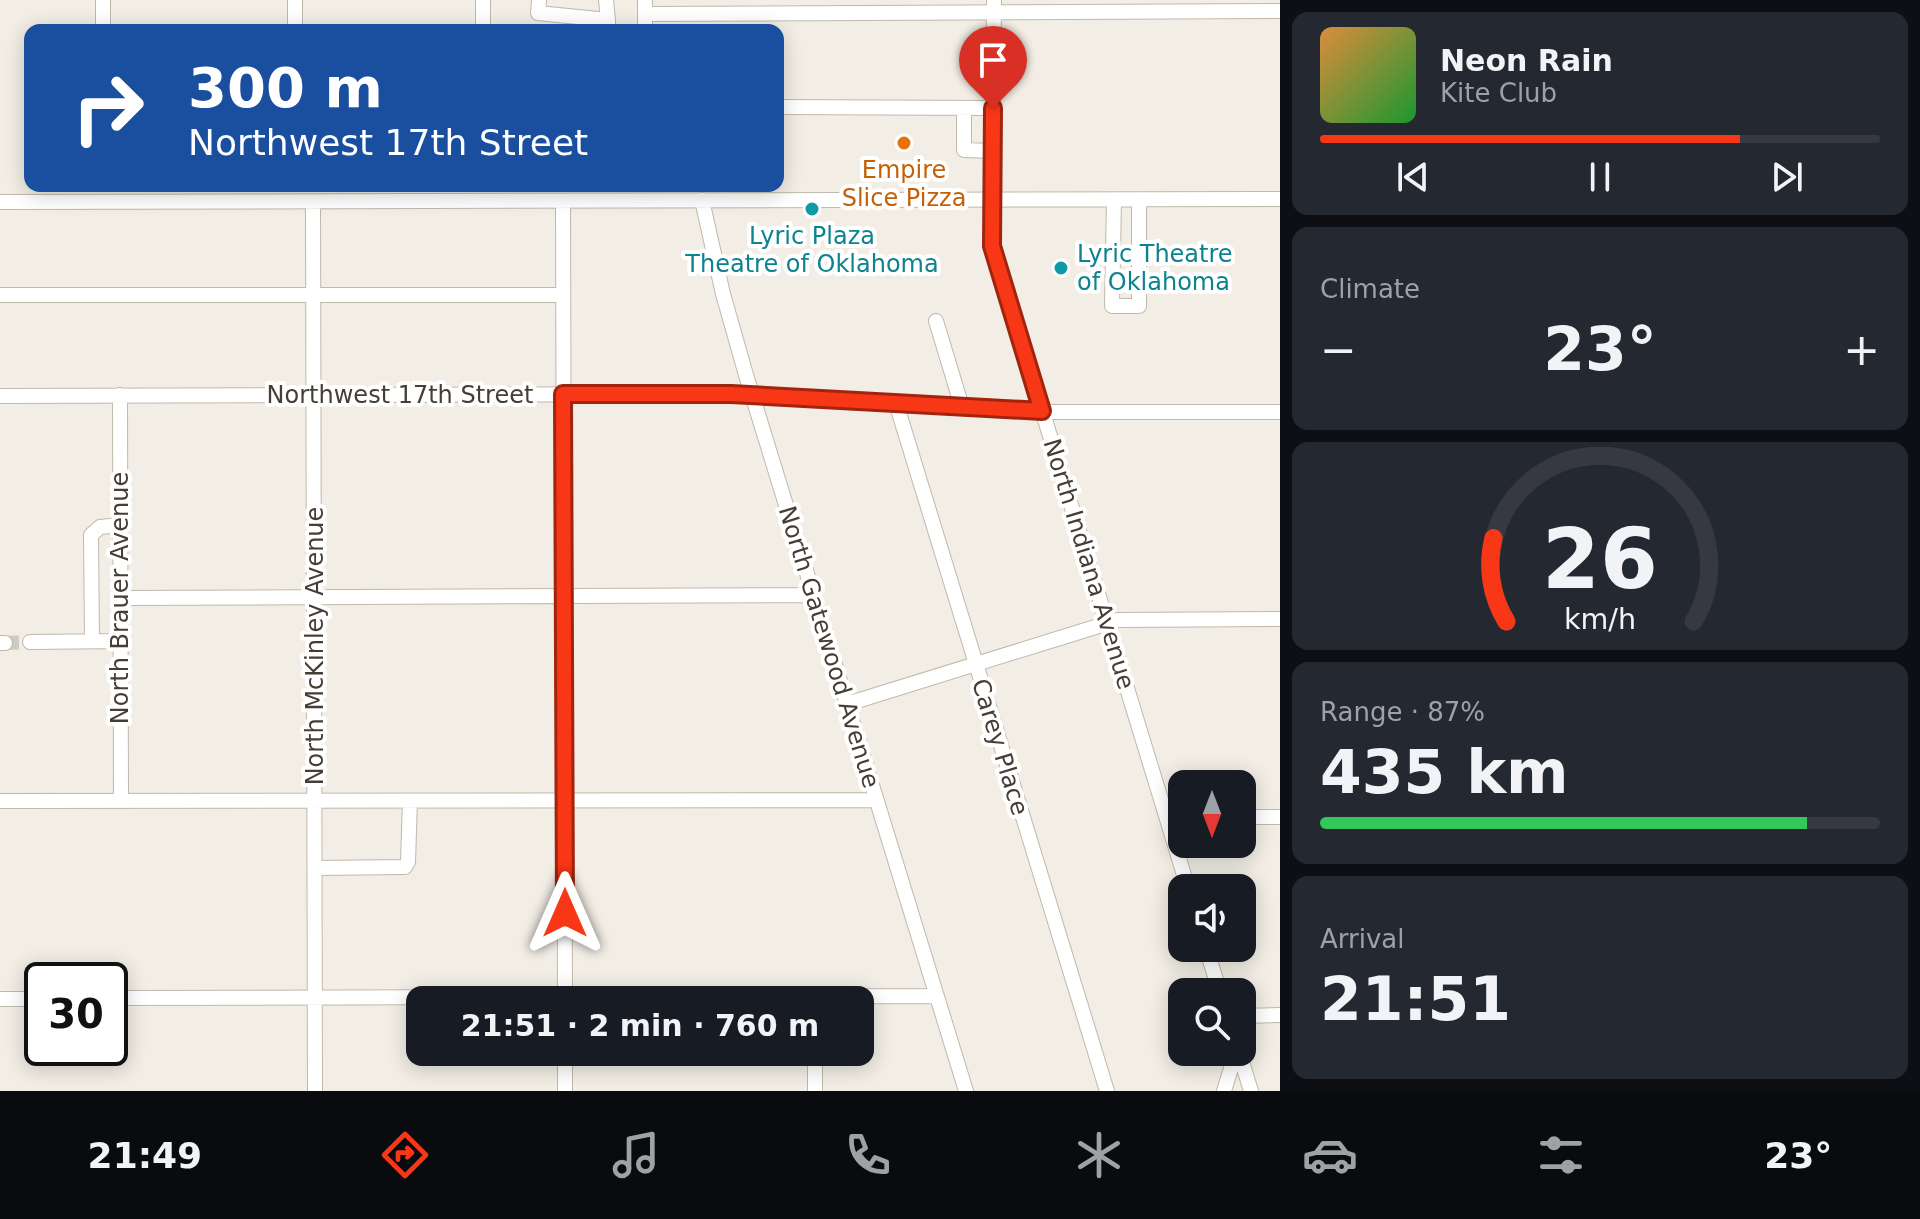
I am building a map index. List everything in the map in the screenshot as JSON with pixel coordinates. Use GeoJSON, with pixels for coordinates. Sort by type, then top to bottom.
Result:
{"type":"FeatureCollection","features":[{"type":"Feature","properties":{"kind":"street"},"geometry":{"type":"LineString","coordinates":[[103,0],[103,24]]}},
{"type":"Feature","properties":{"kind":"street"},"geometry":{"type":"LineString","coordinates":[[295,0],[295,24]]}},
{"type":"Feature","properties":{"kind":"street"},"geometry":{"type":"LineString","coordinates":[[483,0],[483,24]]}},
{"type":"Feature","properties":{"kind":"street"},"geometry":{"type":"LineString","coordinates":[[539,0],[538,13],[576,24]]}},
{"type":"Feature","properties":{"kind":"street"},"geometry":{"type":"LineString","coordinates":[[606,0],[608,24]]}},
{"type":"Feature","properties":{"kind":"street"},"geometry":{"type":"LineString","coordinates":[[645,7],[759,21],[994,6],[1280,11]]}},
{"type":"Feature","properties":{"kind":"street","name":"North Indiana Avenue"},"geometry":{"type":"LineString","coordinates":[[994,6],[992,246],[1184,874]]}},
{"type":"Feature","properties":{"kind":"street"},"geometry":{"type":"LineString","coordinates":[[784,107],[993,108]]}},
{"type":"Feature","properties":{"kind":"street"},"geometry":{"type":"LineString","coordinates":[[964,108],[964,150],[993,151]]}},
{"type":"Feature","properties":{"kind":"street"},"geometry":{"type":"LineString","coordinates":[[103,192],[103,202]]}},
{"type":"Feature","properties":{"kind":"street"},"geometry":{"type":"LineString","coordinates":[[294,192],[295,202]]}},
{"type":"Feature","properties":{"kind":"street"},"geometry":{"type":"LineString","coordinates":[[0,202],[313,202],[482,193],[567,196],[645,193],[702,200],[758,193],[993,200],[1280,199]]}},
{"type":"Feature","properties":{"kind":"street"},"geometry":{"type":"LineString","coordinates":[[565,986],[563,295],[567,196]]}},
{"type":"Feature","properties":{"kind":"street","name":"North Gatewood Avenue"},"geometry":{"type":"LineString","coordinates":[[702,200],[723,294],[753,396],[966,1091]]}},
{"type":"Feature","properties":{"kind":"street"},"geometry":{"type":"LineString","coordinates":[[1114,200],[1112,306],[1139,306],[1139,200]]}},
{"type":"Feature","properties":{"kind":"street","name":"North McKinley Avenue"},"geometry":{"type":"LineString","coordinates":[[313,202],[315,1091]]}},
{"type":"Feature","properties":{"kind":"street"},"geometry":{"type":"LineString","coordinates":[[0,295],[563,295]]}},
{"type":"Feature","properties":{"kind":"street"},"geometry":{"type":"LineString","coordinates":[[936,321],[962,407]]}},
{"type":"Feature","properties":{"kind":"street","name":"North Brauer Avenue"},"geometry":{"type":"LineString","coordinates":[[120,395],[121,801]]}},
{"type":"Feature","properties":{"kind":"street","name":"Northwest 17th Street"},"geometry":{"type":"LineString","coordinates":[[0,396],[753,396],[1042,411],[1280,412]]}},
{"type":"Feature","properties":{"kind":"street","name":"Carey Place"},"geometry":{"type":"LineString","coordinates":[[896,403],[1107,1091]]}},
{"type":"Feature","properties":{"kind":"street"},"geometry":{"type":"LineString","coordinates":[[92,641],[91,535],[100,527],[120,525]]}},
{"type":"Feature","properties":{"kind":"street"},"geometry":{"type":"LineString","coordinates":[[120,598],[812,595]]}},
{"type":"Feature","properties":{"kind":"street"},"geometry":{"type":"LineString","coordinates":[[847,704],[1107,623],[1131,619],[1280,619]]}},
{"type":"Feature","properties":{"kind":"street"},"geometry":{"type":"LineString","coordinates":[[30,642],[121,641]]}},
{"type":"Feature","properties":{"kind":"street"},"geometry":{"type":"LineString","coordinates":[[0,801],[876,800]]}},
{"type":"Feature","properties":{"kind":"street"},"geometry":{"type":"LineString","coordinates":[[315,868],[405,867],[408,862],[410,801]]}},
{"type":"Feature","properties":{"kind":"street"},"geometry":{"type":"LineString","coordinates":[[1256,817],[1280,817]]}},
{"type":"Feature","properties":{"kind":"street"},"geometry":{"type":"LineString","coordinates":[[874,997],[937,996]]}},
{"type":"Feature","properties":{"kind":"street"},"geometry":{"type":"LineString","coordinates":[[128,998],[406,998]]}},
{"type":"Feature","properties":{"kind":"street"},"geometry":{"type":"LineString","coordinates":[[0,999],[24,999]]}},
{"type":"Feature","properties":{"kind":"street"},"geometry":{"type":"LineString","coordinates":[[1256,1016],[1280,1015]]}},
{"type":"Feature","properties":{"kind":"street"},"geometry":{"type":"LineString","coordinates":[[565,1066],[565,1091]]}},
{"type":"Feature","properties":{"kind":"street"},"geometry":{"type":"LineString","coordinates":[[815,1066],[815,1091]]}},
{"type":"Feature","properties":{"kind":"street"},"geometry":{"type":"LineString","coordinates":[[1224,1091],[1232,1066]]}},
{"type":"Feature","properties":{"kind":"street"},"geometry":{"type":"LineString","coordinates":[[1242,1066],[1251,1091]]}},
{"type":"Feature","properties":{"kind":"tunnel"},"geometry":{"type":"LineString","coordinates":[[5,643],[30,642]]}},
{"type":"Feature","properties":{"kind":"place","name":"Empire Slice Pizza"},"geometry":{"type":"Point","coordinates":[904,143]}},
{"type":"Feature","properties":{"kind":"place","name":"Lyric Plaza Theatre of Oklahoma"},"geometry":{"type":"Point","coordinates":[812,209]}},
{"type":"Feature","properties":{"kind":"place","name":"Lyric Theatre of Oklahoma"},"geometry":{"type":"Point","coordinates":[1061,268]}},
{"type":"Feature","properties":{"kind":"route"},"geometry":{"type":"LineString","coordinates":[[565,913],[563,394],[731,394],[1042,411],[992,246],[993,108]]}}]}
